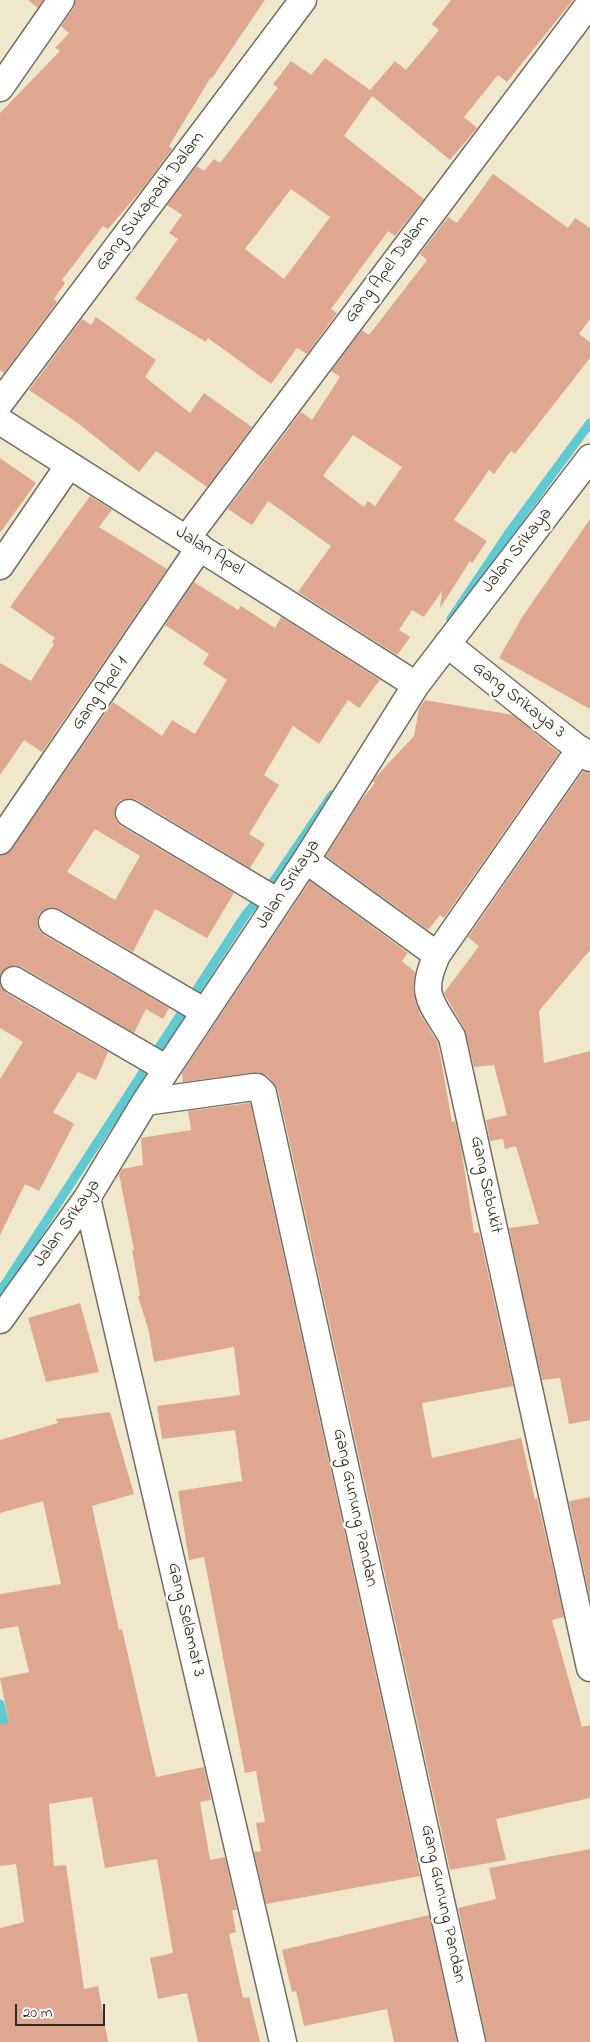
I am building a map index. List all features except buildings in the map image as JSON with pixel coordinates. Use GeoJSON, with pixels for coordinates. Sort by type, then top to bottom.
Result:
{"type":"FeatureCollection","features":[{"type":"Feature","properties":{"kind":"street"},"geometry":{"type":"LineString","coordinates":[[0,88],[61,0]]}},
{"type":"Feature","properties":{"kind":"street","name":"Gang Sukapadi Dalam"},"geometry":{"type":"LineString","coordinates":[[0,404],[302,0]]}},
{"type":"Feature","properties":{"kind":"street","name":"Gang Apel Dalam"},"geometry":{"type":"LineString","coordinates":[[194,542],[590,3]]}},
{"type":"Feature","properties":{"kind":"street","name":"Jalan Apel"},"geometry":{"type":"LineString","coordinates":[[0,421],[194,542],[416,685]]}},
{"type":"Feature","properties":{"kind":"street","name":"Jalan Srikaya"},"geometry":{"type":"LineString","coordinates":[[0,1320],[87,1198],[145,1102],[306,860],[416,685],[590,458]]}},
{"type":"Feature","properties":{"kind":"street"},"geometry":{"type":"LineString","coordinates":[[0,566],[69,465]]}},
{"type":"Feature","properties":{"kind":"street","name":"Gang Apel 1"},"geometry":{"type":"LineString","coordinates":[[0,842],[194,542]]}},
{"type":"Feature","properties":{"kind":"street","name":"Gang Srikaya 3"},"geometry":{"type":"LineString","coordinates":[[447,644],[585,753]]}},
{"type":"Feature","properties":{"kind":"street","name":"Gang Sebukit"},"geometry":{"type":"LineString","coordinates":[[585,753],[437,955],[427,975],[431,1005],[452,1037],[590,1668]]}},
{"type":"Feature","properties":{"kind":"street"},"geometry":{"type":"LineString","coordinates":[[129,812],[278,902]]}},
{"type":"Feature","properties":{"kind":"street"},"geometry":{"type":"LineString","coordinates":[[306,860],[437,955]]}},
{"type":"Feature","properties":{"kind":"street"},"geometry":{"type":"LineString","coordinates":[[52,922],[206,1012]]}},
{"type":"Feature","properties":{"kind":"street"},"geometry":{"type":"LineString","coordinates":[[14,980],[167,1069]]}},
{"type":"Feature","properties":{"kind":"street","name":"Gang Gunung Pandan"},"geometry":{"type":"LineString","coordinates":[[145,1102],[254,1087],[257,1087],[263,1093],[472,2042]]}},
{"type":"Feature","properties":{"kind":"street","name":"Gang Selamat 3"},"geometry":{"type":"LineString","coordinates":[[87,1198],[283,2042]]}},
{"type":"Feature","properties":{"kind":"waterway"},"geometry":{"type":"LineString","coordinates":[[451,619],[508,534],[590,423]]}},
{"type":"Feature","properties":{"kind":"waterway"},"geometry":{"type":"LineString","coordinates":[[0,1292],[246,914],[275,879],[332,795]]}},
{"type":"Feature","properties":{"kind":"waterway"},"geometry":{"type":"LineString","coordinates":[[0,1704],[7,1734]]}}]}
